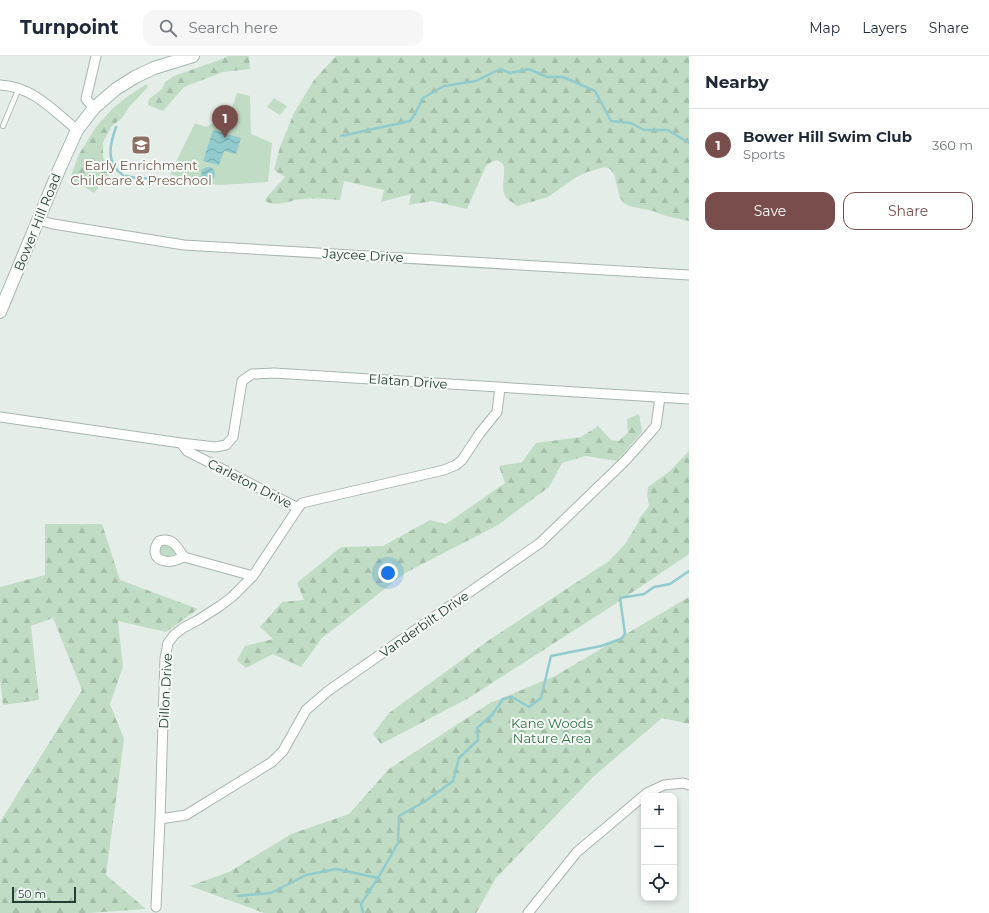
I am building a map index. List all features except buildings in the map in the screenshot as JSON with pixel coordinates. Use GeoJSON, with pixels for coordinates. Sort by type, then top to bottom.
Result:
{"type":"FeatureCollection","features":[{"type":"Feature","properties":{"kind":"main road","name":"Bower Hill Road"},"geometry":{"type":"LineString","coordinates":[[0,312],[77,130],[94,108],[116,89],[135,77],[154,68],[193,56]]}},
{"type":"Feature","properties":{"kind":"street"},"geometry":{"type":"LineString","coordinates":[[94,108],[86,99],[96,56]]}},
{"type":"Feature","properties":{"kind":"street"},"geometry":{"type":"LineString","coordinates":[[0,85],[19,88],[35,95],[77,130]]}},
{"type":"Feature","properties":{"kind":"street","name":"Jaycee Drive"},"geometry":{"type":"LineString","coordinates":[[38,220],[53,224],[184,245],[689,275]]}},
{"type":"Feature","properties":{"kind":"street","name":"Elatan Drive"},"geometry":{"type":"LineString","coordinates":[[181,443],[215,447],[226,445],[233,437],[242,381],[252,374],[274,373],[689,399]]}},
{"type":"Feature","properties":{"kind":"street","name":"Carleton Drive"},"geometry":{"type":"LineString","coordinates":[[181,443],[188,451],[298,508],[302,503],[444,470],[456,465],[462,460],[480,433],[497,412],[500,388]]}},
{"type":"Feature","properties":{"kind":"street","name":"Vanderbilt Drive"},"geometry":{"type":"LineString","coordinates":[[160,819],[186,815],[272,762],[283,752],[306,710],[328,691],[540,543],[626,461],[650,434],[656,426],[660,397]]}},
{"type":"Feature","properties":{"kind":"street"},"geometry":{"type":"LineString","coordinates":[[0,417],[181,443]]}},
{"type":"Feature","properties":{"kind":"street","name":"Dillon Drive"},"geometry":{"type":"LineString","coordinates":[[156,907],[165,658],[168,643],[174,635],[183,628],[220,606],[233,596],[253,576],[298,508]]}},
{"type":"Feature","properties":{"kind":"street"},"geometry":{"type":"LineString","coordinates":[[184,557],[253,576]]}},
{"type":"Feature","properties":{"kind":"street"},"geometry":{"type":"LineString","coordinates":[[528,913],[577,852],[647,793],[664,785],[689,784]]}},
{"type":"Feature","properties":{"kind":"lane"},"geometry":{"type":"LineString","coordinates":[[3,126],[19,88]]}},
{"type":"Feature","properties":{"kind":"green space"},"geometry":{"type":"Polygon","coordinates":[[[228,56],[248,56],[250,69],[223,72],[184,87],[163,111],[148,105],[149,99],[162,89],[165,82],[174,76],[228,56]]]}},
{"type":"Feature","properties":{"kind":"green space"},"geometry":{"type":"Polygon","coordinates":[[[336,56],[689,56],[689,221],[629,206],[624,203],[620,198],[614,174],[610,169],[605,167],[587,172],[575,178],[548,197],[517,206],[506,198],[504,194],[504,166],[497,160],[486,166],[467,209],[432,201],[409,205],[411,194],[381,202],[384,190],[344,181],[340,200],[307,199],[279,204],[265,201],[285,177],[274,170],[280,147],[294,113],[314,80],[336,56]]]}},
{"type":"Feature","properties":{"kind":"green space"},"geometry":{"type":"Polygon","coordinates":[[[147,84],[148,87],[129,107],[122,118],[112,109],[128,96],[147,84]]]}},
{"type":"Feature","properties":{"kind":"green space"},"geometry":{"type":"Polygon","coordinates":[[[237,93],[250,96],[251,134],[272,143],[268,182],[220,185],[197,183],[170,174],[195,123],[206,127],[225,116],[229,117],[237,93]]]}},
{"type":"Feature","properties":{"kind":"green space"},"geometry":{"type":"Polygon","coordinates":[[[274,98],[287,106],[280,115],[267,107],[274,98]]]}},
{"type":"Feature","properties":{"kind":"green space"},"geometry":{"type":"Polygon","coordinates":[[[112,109],[122,118],[112,126],[103,142],[103,157],[111,172],[94,193],[70,178],[79,154],[96,127],[112,109]]]}},
{"type":"Feature","properties":{"kind":"green space"},"geometry":{"type":"Polygon","coordinates":[[[639,414],[642,432],[617,461],[586,456],[562,463],[549,487],[498,525],[405,573],[322,638],[301,667],[273,654],[246,668],[237,660],[245,646],[273,639],[260,627],[282,602],[304,600],[297,583],[341,547],[383,546],[430,520],[446,524],[505,483],[499,466],[522,462],[536,443],[581,437],[598,426],[611,440],[619,441],[628,432],[627,419],[639,414]]]}},
{"type":"Feature","properties":{"kind":"green space"},"geometry":{"type":"Polygon","coordinates":[[[689,451],[689,554],[612,606],[467,699],[381,744],[373,734],[389,713],[489,640],[609,561],[625,544],[640,517],[648,508],[648,487],[670,471],[689,451]]]}},
{"type":"Feature","properties":{"kind":"green space"},"geometry":{"type":"Polygon","coordinates":[[[45,524],[102,524],[120,580],[198,609],[166,632],[118,621],[123,667],[110,704],[124,739],[106,875],[146,909],[89,913],[0,913],[0,822],[82,690],[53,618],[31,626],[39,700],[3,705],[0,678],[0,587],[45,575],[45,524]]]}},
{"type":"Feature","properties":{"kind":"green space"},"geometry":{"type":"Polygon","coordinates":[[[165,544],[170,545],[176,553],[169,556],[162,555],[160,550],[165,544]]]}},
{"type":"Feature","properties":{"kind":"green space","name":"Kane Woods Nature Area"},"geometry":{"type":"Polygon","coordinates":[[[689,597],[689,724],[662,718],[594,776],[496,878],[476,913],[264,913],[190,886],[229,872],[291,834],[349,814],[389,769],[490,703],[555,676],[689,597]]]}},
{"type":"Feature","properties":{"kind":"water"},"geometry":{"type":"Polygon","coordinates":[[[213,130],[241,138],[236,154],[224,151],[219,165],[203,161],[213,130]]]}},
{"type":"Feature","properties":{"kind":"water"},"geometry":{"type":"Polygon","coordinates":[[[208,167],[213,169],[215,174],[213,179],[208,181],[203,179],[201,174],[203,169],[208,167]]]}},
{"type":"Feature","properties":{"kind":"waterway"},"geometry":{"type":"LineString","coordinates":[[341,136],[410,121],[423,98],[444,86],[476,81],[500,69],[510,73],[529,69],[547,77],[563,77],[595,91],[611,121],[631,123],[644,130],[668,130],[689,143]]}},
{"type":"Feature","properties":{"kind":"waterway"},"geometry":{"type":"LineString","coordinates":[[116,127],[110,153],[113,165],[123,175]]}},
{"type":"Feature","properties":{"kind":"waterway"},"geometry":{"type":"LineString","coordinates":[[126,176],[136,178],[165,179]]}},
{"type":"Feature","properties":{"kind":"waterway"},"geometry":{"type":"LineString","coordinates":[[363,913],[361,904],[398,843],[399,816],[424,802],[453,781],[459,758],[478,740],[477,728],[492,715],[503,699],[512,697],[529,707],[541,698],[551,656],[601,646],[621,639],[625,634],[620,598],[644,594],[654,587],[670,584],[689,571]]}},
{"type":"Feature","properties":{"kind":"waterway"},"geometry":{"type":"LineString","coordinates":[[238,896],[271,893],[306,875],[336,869],[378,878]]}},
{"type":"Feature","properties":{"kind":"place","name":"Bower Hill Swim Club"},"geometry":{"type":"Point","coordinates":[225,138]}},
{"type":"Feature","properties":{"kind":"place","name":"Early Enrichment Childcare & Preschool"},"geometry":{"type":"Point","coordinates":[141,145]}}]}
